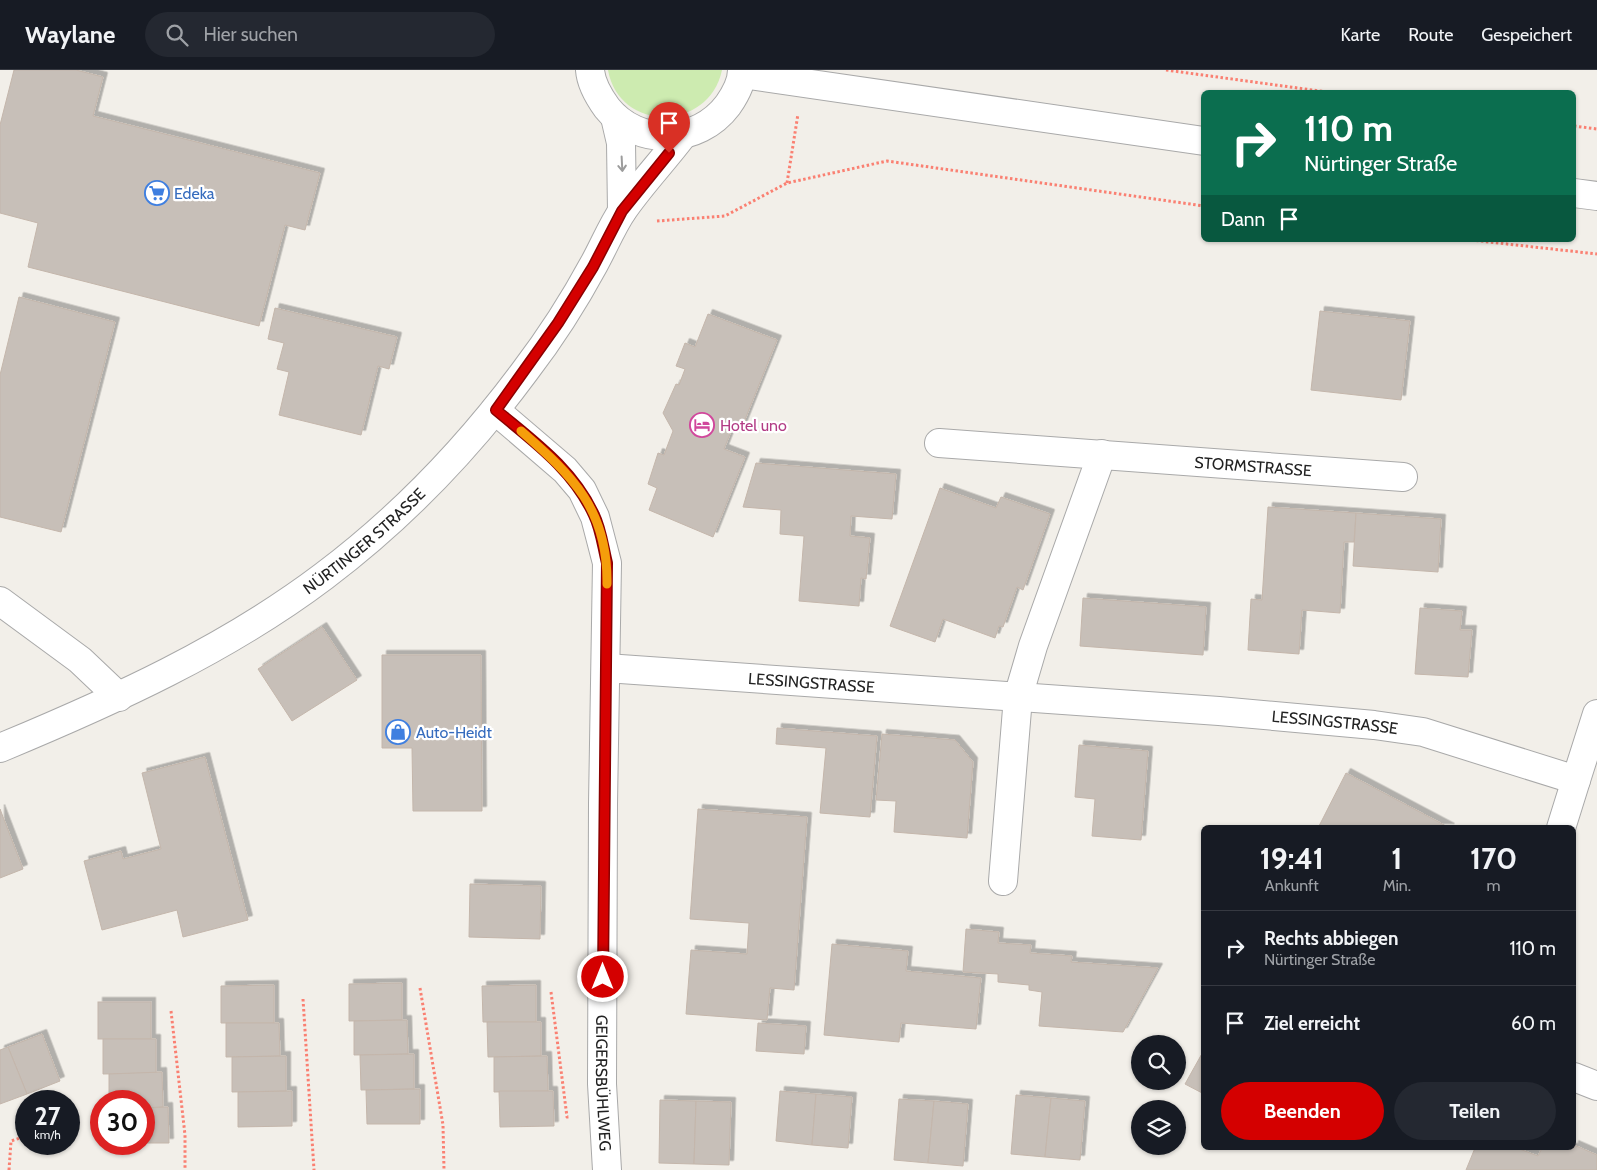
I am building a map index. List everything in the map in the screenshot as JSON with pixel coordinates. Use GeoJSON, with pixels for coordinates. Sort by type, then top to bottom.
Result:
{"type":"FeatureCollection","features":[{"type":"Feature","properties":{"kind":"street"},"geometry":{"type":"LineString","coordinates":[[587,72],[599,98],[614,117],[635,131],[658,137],[682,136],[704,128],[722,114],[735,96],[742,72],[1201,141]]}},
{"type":"Feature","properties":{"kind":"street"},"geometry":{"type":"LineString","coordinates":[[614,117],[621,143],[621,215]]}},
{"type":"Feature","properties":{"kind":"street","name":"NÜRTINGER STRASSE"},"geometry":{"type":"LineString","coordinates":[[0,748],[119,697],[209,650],[323,577],[371,539],[413,501],[496,410],[558,323],[621,215],[682,136]]}},
{"type":"Feature","properties":{"kind":"street"},"geometry":{"type":"LineString","coordinates":[[1576,193],[1597,196]]}},
{"type":"Feature","properties":{"kind":"street","name":"GEIGERSBÜHLWEG"},"geometry":{"type":"LineString","coordinates":[[496,410],[564,470],[582,490],[595,517],[607,563],[603,804],[604,1118],[607,1170]]}},
{"type":"Feature","properties":{"kind":"street","name":"STORMSTRASSE"},"geometry":{"type":"LineString","coordinates":[[939,443],[1403,477]]}},
{"type":"Feature","properties":{"kind":"street"},"geometry":{"type":"LineString","coordinates":[[1003,881],[1018,697],[1033,646],[1102,454]]}},
{"type":"Feature","properties":{"kind":"street"},"geometry":{"type":"LineString","coordinates":[[0,601],[80,660],[119,697]]}},
{"type":"Feature","properties":{"kind":"street","name":"LESSINGSTRASSE"},"geometry":{"type":"LineString","coordinates":[[606,668],[1238,713],[1374,725],[1423,732],[1576,780]]}},
{"type":"Feature","properties":{"kind":"street"},"geometry":{"type":"LineString","coordinates":[[1562,825],[1597,714]]}},
{"type":"Feature","properties":{"kind":"street"},"geometry":{"type":"LineString","coordinates":[[1576,1078],[1597,1086]]}},
{"type":"Feature","properties":{"kind":"path"},"geometry":{"type":"LineString","coordinates":[[1166,70],[1311,90]]}},
{"type":"Feature","properties":{"kind":"path"},"geometry":{"type":"LineString","coordinates":[[787,183],[803,82]]}},
{"type":"Feature","properties":{"kind":"path"},"geometry":{"type":"LineString","coordinates":[[1576,126],[1597,129]]}},
{"type":"Feature","properties":{"kind":"path"},"geometry":{"type":"LineString","coordinates":[[621,215],[669,222],[725,216],[787,183],[887,161],[1201,206]]}},
{"type":"Feature","properties":{"kind":"path"},"geometry":{"type":"LineString","coordinates":[[1489,242],[1597,254]]}},
{"type":"Feature","properties":{"kind":"path"},"geometry":{"type":"LineString","coordinates":[[420,988],[443,1125],[444,1170]]}},
{"type":"Feature","properties":{"kind":"path"},"geometry":{"type":"LineString","coordinates":[[551,992],[567,1117],[604,1118]]}},
{"type":"Feature","properties":{"kind":"path"},"geometry":{"type":"LineString","coordinates":[[303,999],[314,1170]]}},
{"type":"Feature","properties":{"kind":"path"},"geometry":{"type":"LineString","coordinates":[[171,1012],[185,1135],[185,1170]]}},
{"type":"Feature","properties":{"kind":"path"},"geometry":{"type":"LineString","coordinates":[[9,1170],[11,1141],[15,1140]]}},
{"type":"Feature","properties":{"kind":"green space"},"geometry":{"type":"Polygon","coordinates":[[[608,70],[722,70],[714,90],[700,105],[683,114],[664,117],[645,114],[629,105],[616,91],[608,70]]]}},
{"type":"Feature","properties":{"kind":"building","name":"Edeka"},"geometry":{"type":"Polygon","coordinates":[[[14,70],[76,70],[103,77],[93,116],[320,173],[305,230],[285,225],[259,326],[28,267],[38,223],[0,213],[0,125],[14,70]]]}},
{"type":"Feature","properties":{"kind":"building"},"geometry":{"type":"Polygon","coordinates":[[[19,297],[115,322],[61,532],[0,517],[0,375],[19,297]]]}},
{"type":"Feature","properties":{"kind":"building"},"geometry":{"type":"Polygon","coordinates":[[[275,308],[397,337],[389,369],[378,366],[361,435],[279,415],[289,372],[277,369],[284,343],[268,339],[275,308]]]}},
{"type":"Feature","properties":{"kind":"building"},"geometry":{"type":"Polygon","coordinates":[[[1320,311],[1410,321],[1401,400],[1311,390],[1320,311]]]}},
{"type":"Feature","properties":{"kind":"building","name":"Hotel uno"},"geometry":{"type":"Polygon","coordinates":[[[708,314],[777,340],[742,427],[734,424],[724,449],[745,457],[713,537],[649,510],[657,488],[648,484],[658,453],[664,455],[673,431],[663,413],[676,384],[679,385],[685,369],[676,366],[685,343],[695,347],[708,314]]]}},
{"type":"Feature","properties":{"kind":"building"},"geometry":{"type":"Polygon","coordinates":[[[756,463],[896,474],[892,519],[851,516],[850,536],[870,538],[866,579],[861,578],[859,606],[799,601],[804,536],[780,534],[781,510],[743,507],[756,463]]]}},
{"type":"Feature","properties":{"kind":"building"},"geometry":{"type":"Polygon","coordinates":[[[940,488],[996,508],[1001,497],[1050,514],[1023,590],[1017,587],[1003,627],[999,626],[995,638],[943,619],[935,642],[890,626],[940,488]]]}},
{"type":"Feature","properties":{"kind":"building"},"geometry":{"type":"Polygon","coordinates":[[[1268,507],[1356,513],[1354,542],[1344,542],[1340,613],[1302,610],[1299,654],[1248,650],[1251,599],[1262,600],[1268,507]]]}},
{"type":"Feature","properties":{"kind":"building"},"geometry":{"type":"Polygon","coordinates":[[[1356,513],[1441,519],[1438,572],[1353,566],[1356,513]]]}},
{"type":"Feature","properties":{"kind":"building"},"geometry":{"type":"Polygon","coordinates":[[[1083,598],[1206,607],[1203,655],[1080,646],[1083,598]]]}},
{"type":"Feature","properties":{"kind":"building"},"geometry":{"type":"Polygon","coordinates":[[[1420,608],[1462,611],[1460,630],[1472,630],[1468,677],[1415,674],[1420,608]]]}},
{"type":"Feature","properties":{"kind":"building"},"geometry":{"type":"Polygon","coordinates":[[[322,627],[357,680],[292,721],[258,669],[322,627]]]}},
{"type":"Feature","properties":{"kind":"building"},"geometry":{"type":"Polygon","coordinates":[[[382,655],[481,655],[482,811],[413,811],[412,748],[382,748],[382,655]]]}},
{"type":"Feature","properties":{"kind":"building"},"geometry":{"type":"Polygon","coordinates":[[[777,728],[877,736],[870,817],[820,813],[826,748],[776,744],[777,728]]]}},
{"type":"Feature","properties":{"kind":"building"},"geometry":{"type":"Polygon","coordinates":[[[882,734],[955,740],[973,762],[967,838],[894,832],[896,801],[876,800],[882,734]]]}},
{"type":"Feature","properties":{"kind":"building"},"geometry":{"type":"Polygon","coordinates":[[[1079,745],[1148,751],[1141,840],[1092,836],[1095,799],[1075,797],[1079,745]]]}},
{"type":"Feature","properties":{"kind":"building"},"geometry":{"type":"Polygon","coordinates":[[[205,757],[248,920],[183,937],[177,910],[102,930],[84,861],[121,851],[123,859],[161,849],[142,773],[205,757]]]}},
{"type":"Feature","properties":{"kind":"building"},"geometry":{"type":"Polygon","coordinates":[[[1346,773],[1444,825],[1320,825],[1346,773]]]}},
{"type":"Feature","properties":{"kind":"building"},"geometry":{"type":"Polygon","coordinates":[[[0,809],[23,869],[0,878],[0,809]]]}},
{"type":"Feature","properties":{"kind":"building"},"geometry":{"type":"Polygon","coordinates":[[[698,809],[807,817],[794,990],[770,988],[767,1020],[686,1014],[691,950],[747,954],[749,923],[690,919],[698,809]]]}},
{"type":"Feature","properties":{"kind":"building"},"geometry":{"type":"Polygon","coordinates":[[[470,884],[541,886],[540,939],[469,937],[470,884]]]}},
{"type":"Feature","properties":{"kind":"building"},"geometry":{"type":"Polygon","coordinates":[[[966,929],[999,932],[998,943],[1031,945],[1030,953],[1072,956],[1071,962],[1158,968],[1123,1032],[1039,1026],[1042,992],[1029,990],[1029,985],[998,982],[998,974],[963,972],[966,929]]]}},
{"type":"Feature","properties":{"kind":"building"},"geometry":{"type":"Polygon","coordinates":[[[832,944],[908,951],[906,971],[981,978],[976,1029],[901,1023],[899,1042],[824,1035],[832,944]]]}},
{"type":"Feature","properties":{"kind":"building"},"geometry":{"type":"Polygon","coordinates":[[[402,983],[402,1020],[349,1021],[349,984],[402,983]]]}},
{"type":"Feature","properties":{"kind":"building"},"geometry":{"type":"Polygon","coordinates":[[[274,985],[274,1023],[221,1023],[221,986],[274,985]]]}},
{"type":"Feature","properties":{"kind":"building"},"geometry":{"type":"Polygon","coordinates":[[[536,985],[536,1022],[483,1022],[482,986],[536,985]]]}},
{"type":"Feature","properties":{"kind":"building"},"geometry":{"type":"Polygon","coordinates":[[[98,1002],[151,1002],[151,1039],[98,1039],[98,1002]]]}},
{"type":"Feature","properties":{"kind":"building"},"geometry":{"type":"Polygon","coordinates":[[[407,1020],[408,1054],[354,1055],[354,1021],[407,1020]]]}},
{"type":"Feature","properties":{"kind":"building"},"geometry":{"type":"Polygon","coordinates":[[[487,1022],[541,1022],[541,1056],[488,1057],[487,1022]]]}},
{"type":"Feature","properties":{"kind":"building"},"geometry":{"type":"Polygon","coordinates":[[[226,1023],[279,1023],[280,1056],[226,1057],[226,1023]]]}},
{"type":"Feature","properties":{"kind":"building"},"geometry":{"type":"Polygon","coordinates":[[[758,1023],[806,1026],[804,1054],[756,1051],[758,1023]]]}},
{"type":"Feature","properties":{"kind":"building"},"geometry":{"type":"Polygon","coordinates":[[[42,1034],[60,1081],[37,1090],[25,1090],[8,1047],[42,1034]]]}},
{"type":"Feature","properties":{"kind":"building"},"geometry":{"type":"Polygon","coordinates":[[[103,1039],[156,1039],[156,1073],[103,1074],[103,1039]]]}},
{"type":"Feature","properties":{"kind":"building"},"geometry":{"type":"Polygon","coordinates":[[[8,1047],[25,1090],[15,1090],[15,1098],[0,1104],[0,1050],[8,1047]]]}},
{"type":"Feature","properties":{"kind":"building"},"geometry":{"type":"Polygon","coordinates":[[[414,1054],[414,1089],[361,1090],[360,1055],[414,1054]]]}},
{"type":"Feature","properties":{"kind":"building"},"geometry":{"type":"Polygon","coordinates":[[[1201,1055],[1201,1092],[1186,1085],[1186,1082],[1201,1055]]]}},
{"type":"Feature","properties":{"kind":"building"},"geometry":{"type":"Polygon","coordinates":[[[286,1056],[286,1091],[232,1092],[232,1057],[286,1056]]]}},
{"type":"Feature","properties":{"kind":"building"},"geometry":{"type":"Polygon","coordinates":[[[547,1056],[548,1091],[494,1092],[494,1057],[547,1056]]]}},
{"type":"Feature","properties":{"kind":"building"},"geometry":{"type":"Polygon","coordinates":[[[162,1072],[163,1107],[155,1107],[155,1090],[109,1090],[109,1074],[162,1072]]]}},
{"type":"Feature","properties":{"kind":"building"},"geometry":{"type":"Polygon","coordinates":[[[420,1089],[420,1124],[367,1124],[366,1090],[420,1089]]]}},
{"type":"Feature","properties":{"kind":"building"},"geometry":{"type":"Polygon","coordinates":[[[292,1091],[292,1126],[238,1127],[238,1092],[292,1091]]]}},
{"type":"Feature","properties":{"kind":"building"},"geometry":{"type":"Polygon","coordinates":[[[499,1091],[553,1091],[554,1126],[500,1127],[499,1091]]]}},
{"type":"Feature","properties":{"kind":"building"},"geometry":{"type":"Polygon","coordinates":[[[780,1091],[816,1094],[812,1145],[776,1141],[780,1091]]]}},
{"type":"Feature","properties":{"kind":"building"},"geometry":{"type":"Polygon","coordinates":[[[816,1094],[852,1097],[848,1148],[812,1145],[816,1094]]]}},
{"type":"Feature","properties":{"kind":"building"},"geometry":{"type":"Polygon","coordinates":[[[1016,1095],[1051,1098],[1045,1157],[1011,1154],[1016,1095]]]}},
{"type":"Feature","properties":{"kind":"building"},"geometry":{"type":"Polygon","coordinates":[[[1051,1098],[1085,1101],[1080,1160],[1045,1157],[1051,1098]]]}},
{"type":"Feature","properties":{"kind":"building"},"geometry":{"type":"Polygon","coordinates":[[[899,1099],[934,1101],[928,1163],[894,1160],[899,1099]]]}},
{"type":"Feature","properties":{"kind":"building"},"geometry":{"type":"Polygon","coordinates":[[[660,1100],[696,1101],[694,1164],[659,1163],[660,1100]]]}},
{"type":"Feature","properties":{"kind":"building"},"geometry":{"type":"Polygon","coordinates":[[[696,1101],[731,1102],[729,1165],[694,1164],[696,1101]]]}},
{"type":"Feature","properties":{"kind":"building"},"geometry":{"type":"Polygon","coordinates":[[[934,1101],[968,1104],[963,1166],[928,1163],[934,1101]]]}},
{"type":"Feature","properties":{"kind":"building"},"geometry":{"type":"Polygon","coordinates":[[[168,1107],[169,1143],[155,1143],[155,1108],[168,1107]]]}},
{"type":"Feature","properties":{"kind":"building"},"geometry":{"type":"Polygon","coordinates":[[[1576,1146],[1597,1155],[1597,1170],[1466,1170],[1474,1150],[1522,1150],[1538,1156],[1541,1150],[1576,1150],[1576,1146]]]}},
{"type":"Feature","properties":{"kind":"slow traffic"},"geometry":{"type":"LineString","coordinates":[[521,431],[564,470],[582,490],[595,517],[607,563],[607,584]]}},
{"type":"Feature","properties":{"kind":"place","name":"Edeka"},"geometry":{"type":"Point","coordinates":[157,193]}},
{"type":"Feature","properties":{"kind":"place","name":"Hotel uno"},"geometry":{"type":"Point","coordinates":[702,425]}},
{"type":"Feature","properties":{"kind":"place","name":"Auto-Heidt"},"geometry":{"type":"Point","coordinates":[398,732]}},
{"type":"Feature","properties":{"kind":"route"},"geometry":{"type":"LineString","coordinates":[[603,977],[603,804],[607,563],[595,517],[582,490],[556,462],[496,410],[527,370],[558,323],[593,267],[622,211],[669,153]]}}]}
